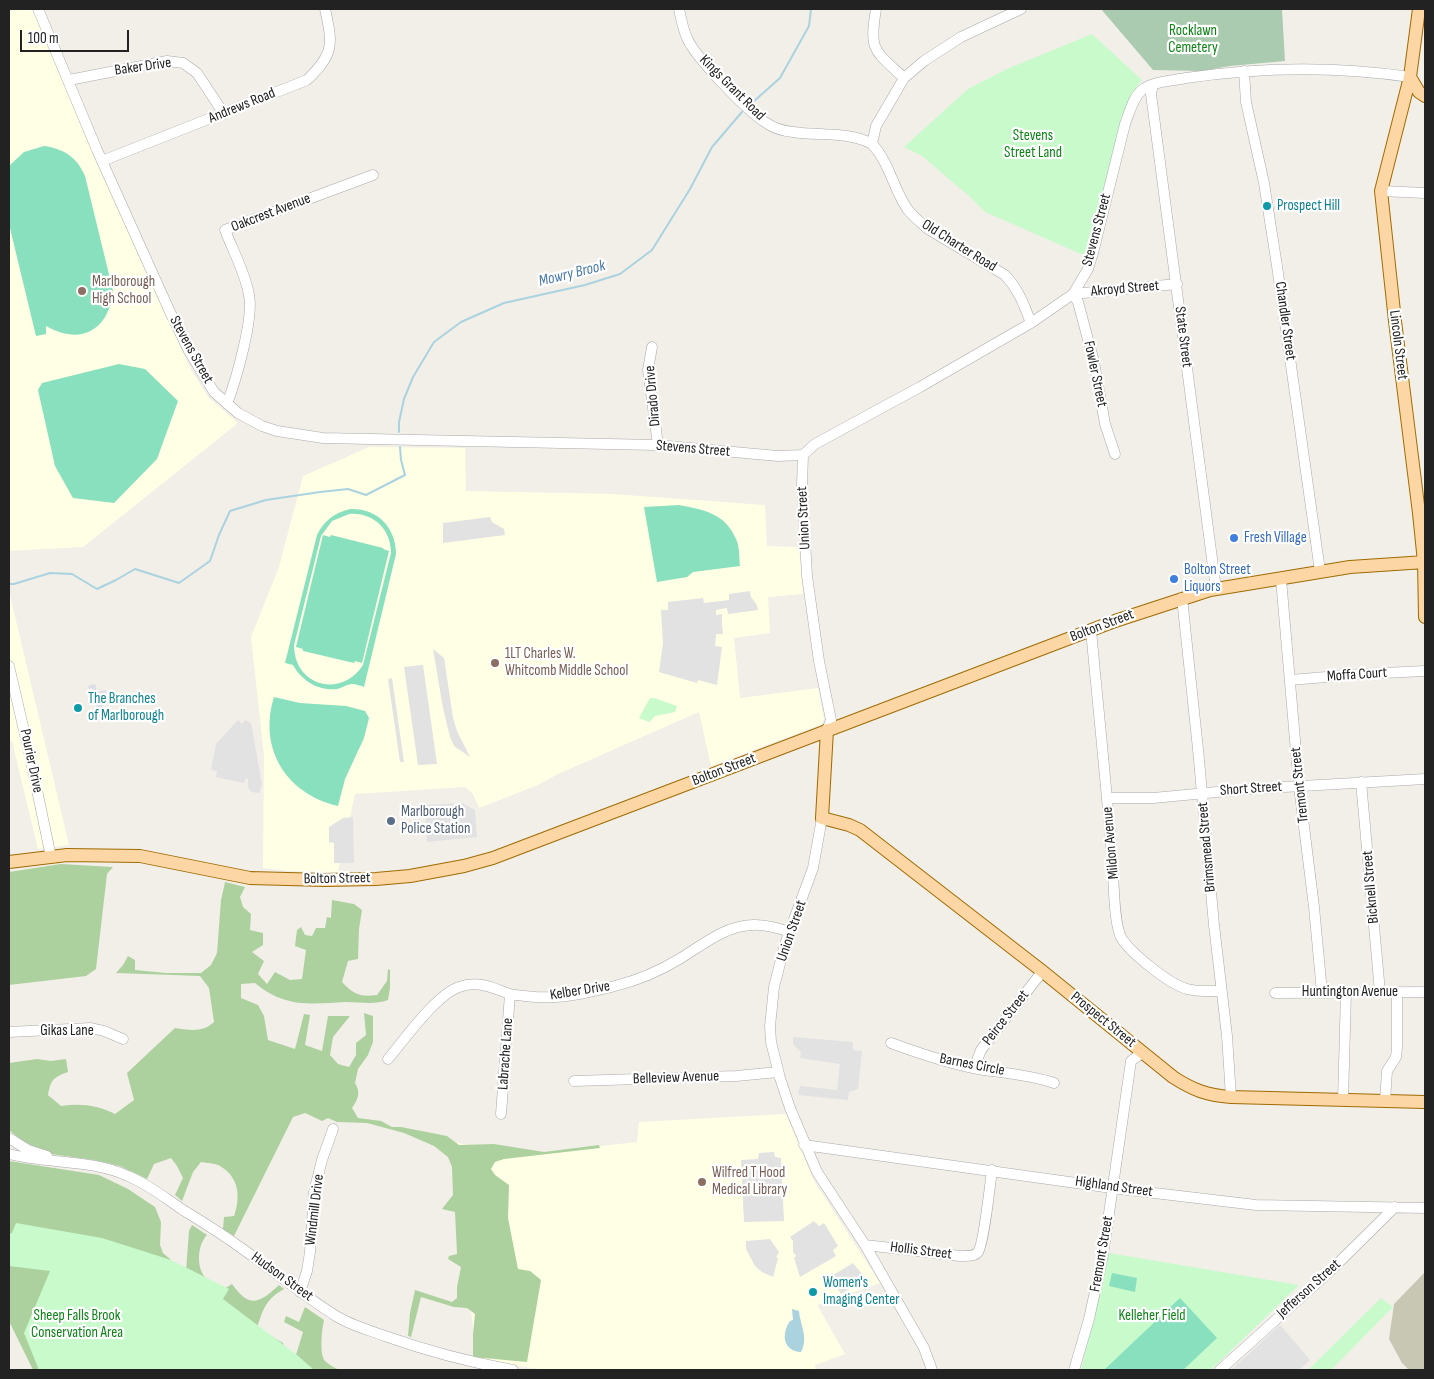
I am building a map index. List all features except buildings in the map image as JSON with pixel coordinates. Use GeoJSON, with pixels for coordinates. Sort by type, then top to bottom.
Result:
{"type":"FeatureCollection","features":[{"type":"Feature","properties":{"kind":"main road","name":"Lincoln Street"},"geometry":{"type":"LineString","coordinates":[[1419,9],[1410,78],[1381,191],[1425,562],[1425,617]]}},
{"type":"Feature","properties":{"kind":"main road"},"geometry":{"type":"LineString","coordinates":[[1410,78],[1419,92],[1425,96]]}},
{"type":"Feature","properties":{"kind":"main road","name":"Bolton Street"},"geometry":{"type":"LineString","coordinates":[[9,862],[51,856],[140,856],[265,879],[358,879],[410,876],[464,866],[493,858],[1091,630],[1182,598],[1216,588],[1281,579],[1320,571],[1369,565],[1425,562]]}},
{"type":"Feature","properties":{"kind":"main road","name":"Union Street"},"geometry":{"type":"LineString","coordinates":[[822,818],[827,730]]}},
{"type":"Feature","properties":{"kind":"main road","name":"Prospect Street"},"geometry":{"type":"LineString","coordinates":[[822,818],[860,830],[1173,1077],[1190,1088],[1209,1094],[1231,1096],[1425,1102]]}},
{"type":"Feature","properties":{"kind":"street","name":"Stevens Street"},"geometry":{"type":"LineString","coordinates":[[38,9],[102,160],[189,351],[214,392],[238,413],[262,426],[277,431],[323,438],[658,445],[778,456],[803,455],[814,444],[920,387],[1031,323],[1073,294],[1088,269],[1118,149],[1132,107],[1141,91],[1153,85],[1171,80],[1244,71],[1292,69],[1374,72],[1410,78]]}},
{"type":"Feature","properties":{"kind":"street","name":"Andrews Road"},"geometry":{"type":"LineString","coordinates":[[102,160],[307,80],[322,65],[329,51],[330,32],[325,9]]}},
{"type":"Feature","properties":{"kind":"street","name":"Kings Grant Road"},"geometry":{"type":"LineString","coordinates":[[679,9],[687,40],[695,51],[705,64],[764,122],[782,130],[851,137],[863,139],[872,144]]}},
{"type":"Feature","properties":{"kind":"street"},"geometry":{"type":"LineString","coordinates":[[876,9],[872,38],[874,46],[877,52],[904,78]]}},
{"type":"Feature","properties":{"kind":"street"},"geometry":{"type":"LineString","coordinates":[[872,144],[876,126],[904,78],[924,61],[961,37],[1021,9]]}},
{"type":"Feature","properties":{"kind":"street","name":"Baker Drive"},"geometry":{"type":"LineString","coordinates":[[68,80],[167,61],[183,63],[197,73],[224,114]]}},
{"type":"Feature","properties":{"kind":"street","name":"Chandler Street"},"geometry":{"type":"LineString","coordinates":[[1244,71],[1246,102],[1264,184],[1277,266],[1320,571]]}},
{"type":"Feature","properties":{"kind":"street","name":"State Street"},"geometry":{"type":"LineString","coordinates":[[1153,85],[1151,94],[1216,588]]}},
{"type":"Feature","properties":{"kind":"street","name":"Old Charter Road"},"geometry":{"type":"LineString","coordinates":[[872,144],[881,155],[908,209],[928,229],[1005,275],[1023,299],[1031,323]]}},
{"type":"Feature","properties":{"kind":"street","name":"Oakcrest Avenue"},"geometry":{"type":"LineString","coordinates":[[227,404],[234,383],[250,315],[250,297],[225,230],[373,175]]}},
{"type":"Feature","properties":{"kind":"street"},"geometry":{"type":"LineString","coordinates":[[1381,191],[1425,193]]}},
{"type":"Feature","properties":{"kind":"street","name":"Akroyd Street"},"geometry":{"type":"LineString","coordinates":[[1073,294],[1177,284]]}},
{"type":"Feature","properties":{"kind":"street","name":"Fowler Street"},"geometry":{"type":"LineString","coordinates":[[1073,294],[1078,302],[1094,362],[1105,424],[1115,454]]}},
{"type":"Feature","properties":{"kind":"street","name":"Dirado Drive"},"geometry":{"type":"LineString","coordinates":[[652,347],[648,370],[658,445]]}},
{"type":"Feature","properties":{"kind":"street","name":"Union Street"},"geometry":{"type":"LineString","coordinates":[[803,455],[802,485],[807,576],[817,652],[831,720],[827,730]]}},
{"type":"Feature","properties":{"kind":"street","name":"Tremont Street"},"geometry":{"type":"LineString","coordinates":[[1281,579],[1300,786],[1322,992]]}},
{"type":"Feature","properties":{"kind":"street","name":"Brimsmead Street"},"geometry":{"type":"LineString","coordinates":[[1182,598],[1227,1036],[1231,1096]]}},
{"type":"Feature","properties":{"kind":"street","name":"Mildon Avenue"},"geometry":{"type":"LineString","coordinates":[[1091,630],[1108,798],[1116,915],[1121,938],[1159,974],[1174,984],[1198,991],[1221,991]]}},
{"type":"Feature","properties":{"kind":"street","name":"Pourier Drive"},"geometry":{"type":"LineString","coordinates":[[9,666],[51,856]]}},
{"type":"Feature","properties":{"kind":"street","name":"Moffa Court"},"geometry":{"type":"LineString","coordinates":[[1290,680],[1425,671]]}},
{"type":"Feature","properties":{"kind":"street","name":"Short Street"},"geometry":{"type":"LineString","coordinates":[[1108,798],[1153,798],[1300,786],[1425,779]]}},
{"type":"Feature","properties":{"kind":"street","name":"Bicknell Street"},"geometry":{"type":"LineString","coordinates":[[1361,782],[1380,992]]}},
{"type":"Feature","properties":{"kind":"street","name":"Union Street"},"geometry":{"type":"LineString","coordinates":[[822,818],[813,868],[790,932],[774,988],[770,1026],[778,1072],[804,1145],[817,1172],[865,1245],[920,1342],[932,1370]]}},
{"type":"Feature","properties":{"kind":"street","name":"Kelber Drive"},"geometry":{"type":"LineString","coordinates":[[388,1059],[431,1009],[452,990],[472,984],[481,984],[510,994],[554,997],[634,982],[683,957],[702,943],[737,928],[752,925],[770,926],[790,932]]}},
{"type":"Feature","properties":{"kind":"street","name":"Peirce Street"},"geometry":{"type":"LineString","coordinates":[[974,1068],[981,1050],[1042,972]]}},
{"type":"Feature","properties":{"kind":"street"},"geometry":{"type":"LineString","coordinates":[[1344,1100],[1346,992]]}},
{"type":"Feature","properties":{"kind":"street"},"geometry":{"type":"LineString","coordinates":[[1385,1100],[1387,1071],[1396,1057],[1397,992]]}},
{"type":"Feature","properties":{"kind":"street","name":"Huntington Avenue"},"geometry":{"type":"LineString","coordinates":[[1276,993],[1425,992]]}},
{"type":"Feature","properties":{"kind":"street","name":"Labrache Lane"},"geometry":{"type":"LineString","coordinates":[[501,1114],[510,994]]}},
{"type":"Feature","properties":{"kind":"street","name":"Gikas Lane"},"geometry":{"type":"LineString","coordinates":[[9,1032],[91,1028],[123,1039]]}},
{"type":"Feature","properties":{"kind":"street","name":"Barnes Circle"},"geometry":{"type":"LineString","coordinates":[[891,1042],[940,1061],[1037,1077],[1054,1083]]}},
{"type":"Feature","properties":{"kind":"street","name":"Fremont Street"},"geometry":{"type":"LineString","coordinates":[[1074,1370],[1097,1287],[1103,1255],[1131,1061],[1143,1052]]}},
{"type":"Feature","properties":{"kind":"street","name":"Belleview Avenue"},"geometry":{"type":"LineString","coordinates":[[574,1082],[736,1076],[778,1072]]}},
{"type":"Feature","properties":{"kind":"street","name":"Windmill Drive"},"geometry":{"type":"LineString","coordinates":[[300,1292],[307,1271],[310,1252],[314,1192],[322,1160],[333,1129]]}},
{"type":"Feature","properties":{"kind":"street","name":"Hudson Street"},"geometry":{"type":"LineString","coordinates":[[9,1138],[28,1150],[62,1161]]}},
{"type":"Feature","properties":{"kind":"street","name":"Highland Street"},"geometry":{"type":"LineString","coordinates":[[804,1145],[1112,1188],[1256,1205],[1425,1208]]}},
{"type":"Feature","properties":{"kind":"street","name":"Hudson Street"},"geometry":{"type":"LineString","coordinates":[[9,1154],[108,1169],[140,1182],[237,1245],[300,1292],[338,1317],[374,1332],[447,1357],[513,1370]]}},
{"type":"Feature","properties":{"kind":"street","name":"Hollis Street"},"geometry":{"type":"LineString","coordinates":[[865,1245],[960,1256],[977,1254],[983,1236],[992,1170]]}},
{"type":"Feature","properties":{"kind":"street","name":"Jefferson Street"},"geometry":{"type":"LineString","coordinates":[[1220,1370],[1328,1273],[1395,1207]]}},
{"type":"Feature","properties":{"kind":"shaded area","name":"Marlborough High School"},"geometry":{"type":"Polygon","coordinates":[[[9,9],[34,9],[120,212],[191,370],[209,398],[238,423],[83,547],[9,551],[9,9]]]}},
{"type":"Feature","properties":{"kind":"shaded area","name":"1LT Charles W. Whitcomb Middle School"},"geometry":{"type":"Polygon","coordinates":[[[369,447],[465,448],[466,491],[612,494],[765,505],[767,546],[799,547],[803,594],[768,597],[770,633],[734,638],[740,698],[818,688],[824,719],[822,724],[711,766],[699,712],[558,774],[538,785],[479,808],[473,794],[465,787],[355,794],[338,872],[291,871],[263,868],[264,756],[251,637],[279,567],[303,476],[369,447]]]}},
{"type":"Feature","properties":{"kind":"shaded area"},"geometry":{"type":"Polygon","coordinates":[[[490,517],[492,522],[504,529],[505,535],[443,543],[443,523],[490,517]]]}},
{"type":"Feature","properties":{"kind":"shaded area"},"geometry":{"type":"Polygon","coordinates":[[[9,591],[69,845],[38,849],[12,741],[9,742],[9,591]]]}},
{"type":"Feature","properties":{"kind":"shaded area"},"geometry":{"type":"Polygon","coordinates":[[[750,591],[758,610],[728,614],[727,608],[716,610],[716,615],[722,614],[723,634],[716,634],[715,646],[722,647],[717,685],[698,680],[697,683],[659,672],[663,643],[661,610],[668,610],[668,602],[703,598],[704,603],[729,600],[729,594],[750,591]]]}},
{"type":"Feature","properties":{"kind":"shaded area"},"geometry":{"type":"Polygon","coordinates":[[[433,649],[444,658],[453,718],[457,731],[470,757],[454,746],[450,737],[433,649]]]}},
{"type":"Feature","properties":{"kind":"shaded area"},"geometry":{"type":"Polygon","coordinates":[[[423,665],[437,764],[418,765],[404,667],[423,665]]]}},
{"type":"Feature","properties":{"kind":"shaded area"},"geometry":{"type":"Polygon","coordinates":[[[392,678],[404,762],[400,762],[388,679],[392,678]]]}},
{"type":"Feature","properties":{"kind":"shaded area"},"geometry":{"type":"Polygon","coordinates":[[[95,684],[97,692],[106,690],[107,696],[112,694],[113,698],[110,699],[109,703],[102,706],[104,716],[100,717],[95,714],[98,713],[92,688],[89,689],[88,686],[95,684]]]}},
{"type":"Feature","properties":{"kind":"shaded area"},"geometry":{"type":"Polygon","coordinates":[[[238,720],[242,724],[245,720],[251,723],[262,784],[259,793],[251,792],[248,787],[248,779],[246,778],[244,783],[216,777],[217,771],[211,770],[216,744],[238,720]]]}},
{"type":"Feature","properties":{"kind":"shaded area"},"geometry":{"type":"Polygon","coordinates":[[[462,803],[475,810],[477,837],[427,842],[425,805],[462,803]]]}},
{"type":"Feature","properties":{"kind":"shaded area"},"geometry":{"type":"Polygon","coordinates":[[[353,817],[354,863],[334,863],[334,843],[329,842],[329,827],[343,818],[353,817]]]}},
{"type":"Feature","properties":{"kind":"shaded area"},"geometry":{"type":"Polygon","coordinates":[[[793,1037],[853,1042],[853,1050],[862,1051],[858,1089],[849,1092],[848,1100],[798,1095],[800,1086],[837,1090],[840,1064],[800,1058],[801,1052],[793,1044],[793,1037]]]}},
{"type":"Feature","properties":{"kind":"shaded area"},"geometry":{"type":"Polygon","coordinates":[[[786,1114],[814,1181],[880,1283],[817,1305],[845,1354],[815,1365],[816,1370],[548,1370],[477,1361],[451,1142],[532,1155],[637,1142],[639,1122],[786,1114]]]}},
{"type":"Feature","properties":{"kind":"shaded area"},"geometry":{"type":"Polygon","coordinates":[[[774,1152],[775,1157],[781,1158],[784,1221],[744,1222],[741,1160],[758,1159],[759,1153],[774,1152]]]}},
{"type":"Feature","properties":{"kind":"shaded area"},"geometry":{"type":"Polygon","coordinates":[[[814,1221],[819,1226],[824,1223],[838,1246],[833,1250],[836,1256],[800,1277],[794,1258],[796,1256],[793,1252],[793,1241],[790,1237],[814,1221]]]}},
{"type":"Feature","properties":{"kind":"shaded area"},"geometry":{"type":"Polygon","coordinates":[[[770,1239],[779,1252],[776,1257],[778,1258],[773,1277],[755,1266],[746,1249],[746,1241],[770,1239]]]}},
{"type":"Feature","properties":{"kind":"shaded area"},"geometry":{"type":"Polygon","coordinates":[[[853,1263],[862,1274],[861,1276],[864,1280],[841,1294],[830,1277],[853,1263]]]}},
{"type":"Feature","properties":{"kind":"shaded area"},"geometry":{"type":"Polygon","coordinates":[[[1425,1272],[1425,1370],[1409,1370],[1402,1363],[1389,1339],[1394,1304],[1425,1272]]]}},
{"type":"Feature","properties":{"kind":"shaded area"},"geometry":{"type":"Polygon","coordinates":[[[1280,1325],[1310,1360],[1299,1370],[1231,1370],[1280,1325]]]}},
{"type":"Feature","properties":{"kind":"green space","name":"Rocklawn Cemetery"},"geometry":{"type":"Polygon","coordinates":[[[1101,9],[1282,9],[1285,61],[1230,66],[1201,71],[1153,70],[1101,9]]]}},
{"type":"Feature","properties":{"kind":"green space","name":"Stevens Street Land"},"geometry":{"type":"Polygon","coordinates":[[[1092,34],[1142,80],[1132,93],[1121,122],[1088,257],[985,212],[922,156],[904,147],[968,89],[1007,69],[1092,34]]]}},
{"type":"Feature","properties":{"kind":"green space"},"geometry":{"type":"Polygon","coordinates":[[[44,146],[58,149],[69,155],[82,169],[113,291],[106,316],[91,331],[82,334],[59,332],[46,326],[46,334],[36,336],[9,224],[9,166],[24,152],[44,146]]]}},
{"type":"Feature","properties":{"kind":"green space"},"geometry":{"type":"Polygon","coordinates":[[[119,364],[145,369],[178,401],[157,459],[114,503],[73,498],[55,466],[38,390],[42,383],[119,364]]]}},
{"type":"Feature","properties":{"kind":"green space"},"geometry":{"type":"Polygon","coordinates":[[[679,505],[713,514],[726,523],[737,542],[740,566],[693,572],[687,577],[657,582],[644,507],[679,505]]]}},
{"type":"Feature","properties":{"kind":"green space"},"geometry":{"type":"Polygon","coordinates":[[[350,509],[369,512],[383,521],[393,535],[396,554],[364,687],[352,684],[337,689],[330,689],[311,684],[301,676],[293,665],[285,663],[317,535],[330,518],[350,509]],[[349,514],[332,521],[321,536],[294,645],[296,659],[302,670],[310,678],[320,683],[332,684],[343,682],[354,676],[363,665],[391,553],[388,536],[379,524],[373,519],[358,514],[349,514]]]}},
{"type":"Feature","properties":{"kind":"green space"},"geometry":{"type":"Polygon","coordinates":[[[323,535],[330,537],[331,535],[389,551],[362,663],[355,661],[354,663],[303,651],[303,649],[296,647],[323,535]]]}},
{"type":"Feature","properties":{"kind":"green space"},"geometry":{"type":"Polygon","coordinates":[[[274,697],[300,703],[346,706],[365,711],[369,718],[364,738],[345,779],[338,806],[320,800],[304,791],[291,780],[280,766],[270,734],[270,716],[274,697]]]}},
{"type":"Feature","properties":{"kind":"green space"},"geometry":{"type":"Polygon","coordinates":[[[650,698],[677,706],[675,712],[655,716],[649,722],[639,718],[650,698]]]}},
{"type":"Feature","properties":{"kind":"green space"},"geometry":{"type":"Polygon","coordinates":[[[61,864],[113,867],[107,874],[96,969],[86,976],[9,985],[9,872],[61,864]]]}},
{"type":"Feature","properties":{"kind":"green space"},"geometry":{"type":"Polygon","coordinates":[[[225,882],[245,887],[240,897],[243,907],[251,914],[250,930],[263,933],[263,945],[252,952],[264,961],[258,974],[267,984],[275,972],[290,980],[302,979],[306,950],[295,946],[297,930],[301,927],[305,935],[312,936],[316,928],[325,928],[327,917],[331,918],[332,900],[354,904],[362,910],[358,959],[348,961],[342,982],[350,990],[358,994],[366,996],[377,995],[387,981],[388,969],[390,970],[390,988],[388,1000],[373,1003],[298,1003],[277,997],[255,983],[241,984],[241,998],[258,1005],[264,1016],[268,1040],[295,1049],[304,1014],[310,1015],[305,1045],[322,1051],[328,1016],[350,1016],[333,1037],[330,1055],[338,1064],[349,1067],[356,1055],[356,1043],[366,1035],[364,1013],[373,1016],[373,1042],[368,1055],[358,1069],[355,1083],[358,1096],[352,1108],[358,1118],[381,1121],[392,1127],[447,1136],[459,1145],[494,1144],[544,1152],[599,1145],[600,1148],[504,1159],[495,1162],[491,1169],[495,1175],[509,1185],[508,1218],[518,1269],[530,1271],[541,1280],[527,1362],[473,1357],[475,1314],[467,1308],[454,1307],[421,1297],[411,1337],[408,1336],[415,1290],[452,1302],[457,1298],[461,1267],[448,1259],[449,1256],[457,1254],[455,1212],[442,1209],[453,1195],[452,1167],[448,1157],[434,1146],[404,1133],[367,1123],[337,1122],[328,1118],[322,1121],[305,1113],[293,1117],[234,1236],[223,1229],[224,1217],[234,1216],[238,1195],[237,1188],[231,1176],[218,1165],[201,1162],[193,1172],[182,1201],[175,1195],[183,1178],[171,1158],[154,1164],[147,1179],[120,1166],[51,1154],[24,1142],[9,1130],[9,1063],[37,1059],[51,1061],[66,1059],[68,1072],[53,1080],[48,1095],[61,1106],[89,1106],[115,1114],[134,1100],[127,1073],[175,1028],[201,1029],[214,1022],[209,988],[200,976],[116,973],[128,956],[135,960],[135,970],[166,973],[201,973],[211,965],[217,953],[221,900],[225,882]]]}},
{"type":"Feature","properties":{"kind":"green space","name":"Sheep Falls Brook Conservation Area"},"geometry":{"type":"Polygon","coordinates":[[[9,1161],[99,1175],[128,1189],[155,1207],[161,1222],[160,1245],[163,1253],[170,1259],[176,1273],[186,1271],[189,1231],[192,1225],[207,1235],[199,1255],[201,1271],[206,1278],[224,1289],[232,1284],[244,1297],[254,1301],[266,1296],[279,1285],[284,1289],[266,1305],[257,1328],[283,1343],[286,1353],[296,1355],[303,1332],[284,1322],[286,1316],[299,1322],[305,1307],[324,1320],[322,1329],[323,1358],[328,1364],[339,1370],[33,1370],[9,1321],[9,1161]]]}},
{"type":"Feature","properties":{"kind":"green space","name":"Sheep Falls Brook Conservation Area"},"geometry":{"type":"Polygon","coordinates":[[[16,1223],[102,1238],[171,1260],[229,1289],[223,1299],[314,1370],[39,1370],[24,1333],[50,1271],[9,1266],[9,1234],[12,1233],[16,1223]]]}},
{"type":"Feature","properties":{"kind":"green space","name":"Kelleher Field"},"geometry":{"type":"Polygon","coordinates":[[[1109,1253],[1299,1285],[1211,1370],[1081,1370],[1109,1253]]]}},
{"type":"Feature","properties":{"kind":"green space"},"geometry":{"type":"Polygon","coordinates":[[[1112,1273],[1137,1278],[1135,1292],[1109,1286],[1112,1273]]]}},
{"type":"Feature","properties":{"kind":"green space"},"geometry":{"type":"Polygon","coordinates":[[[1180,1298],[1217,1338],[1183,1370],[1104,1370],[1180,1298]]]}},
{"type":"Feature","properties":{"kind":"green space"},"geometry":{"type":"Polygon","coordinates":[[[1381,1298],[1393,1307],[1331,1370],[1308,1370],[1381,1298]]]}},
{"type":"Feature","properties":{"kind":"water"},"geometry":{"type":"Polygon","coordinates":[[[792,1309],[799,1311],[804,1342],[801,1352],[790,1349],[785,1341],[785,1331],[790,1321],[793,1320],[792,1309]]]}},
{"type":"Feature","properties":{"kind":"waterway","name":"Mowry Brook"},"geometry":{"type":"LineString","coordinates":[[753,102],[780,78],[809,26],[811,9]]}},
{"type":"Feature","properties":{"kind":"waterway","name":"Mowry Brook"},"geometry":{"type":"LineString","coordinates":[[399,432],[404,399],[413,377],[434,342],[461,322],[504,303],[585,285],[620,274],[652,250],[690,189],[712,147],[742,112]]}},
{"type":"Feature","properties":{"kind":"waterway"},"geometry":{"type":"LineString","coordinates":[[9,584],[50,573],[72,574],[97,589],[135,569],[179,583],[210,561],[230,511],[266,500],[320,492],[348,489],[366,495],[405,475],[400,447]]}},
{"type":"Feature","properties":{"kind":"place","name":"Prospect Hill"},"geometry":{"type":"Point","coordinates":[1267,206]}},
{"type":"Feature","properties":{"kind":"place","name":"Marlborough High School"},"geometry":{"type":"Point","coordinates":[82,291]}},
{"type":"Feature","properties":{"kind":"place","name":"Fresh Village"},"geometry":{"type":"Point","coordinates":[1234,538]}},
{"type":"Feature","properties":{"kind":"place","name":"Bolton Street Liquors"},"geometry":{"type":"Point","coordinates":[1174,579]}},
{"type":"Feature","properties":{"kind":"place","name":"1LT Charles W. Whitcomb Middle School"},"geometry":{"type":"Point","coordinates":[495,663]}},
{"type":"Feature","properties":{"kind":"place","name":"The Branches of Marlborough"},"geometry":{"type":"Point","coordinates":[78,708]}},
{"type":"Feature","properties":{"kind":"place","name":"Marlborough Police Station"},"geometry":{"type":"Point","coordinates":[391,821]}},
{"type":"Feature","properties":{"kind":"place","name":"Wilfred T Hood Medical Library"},"geometry":{"type":"Point","coordinates":[702,1182]}},
{"type":"Feature","properties":{"kind":"place","name":"Women's Imaging Center"},"geometry":{"type":"Point","coordinates":[813,1292]}}]}
